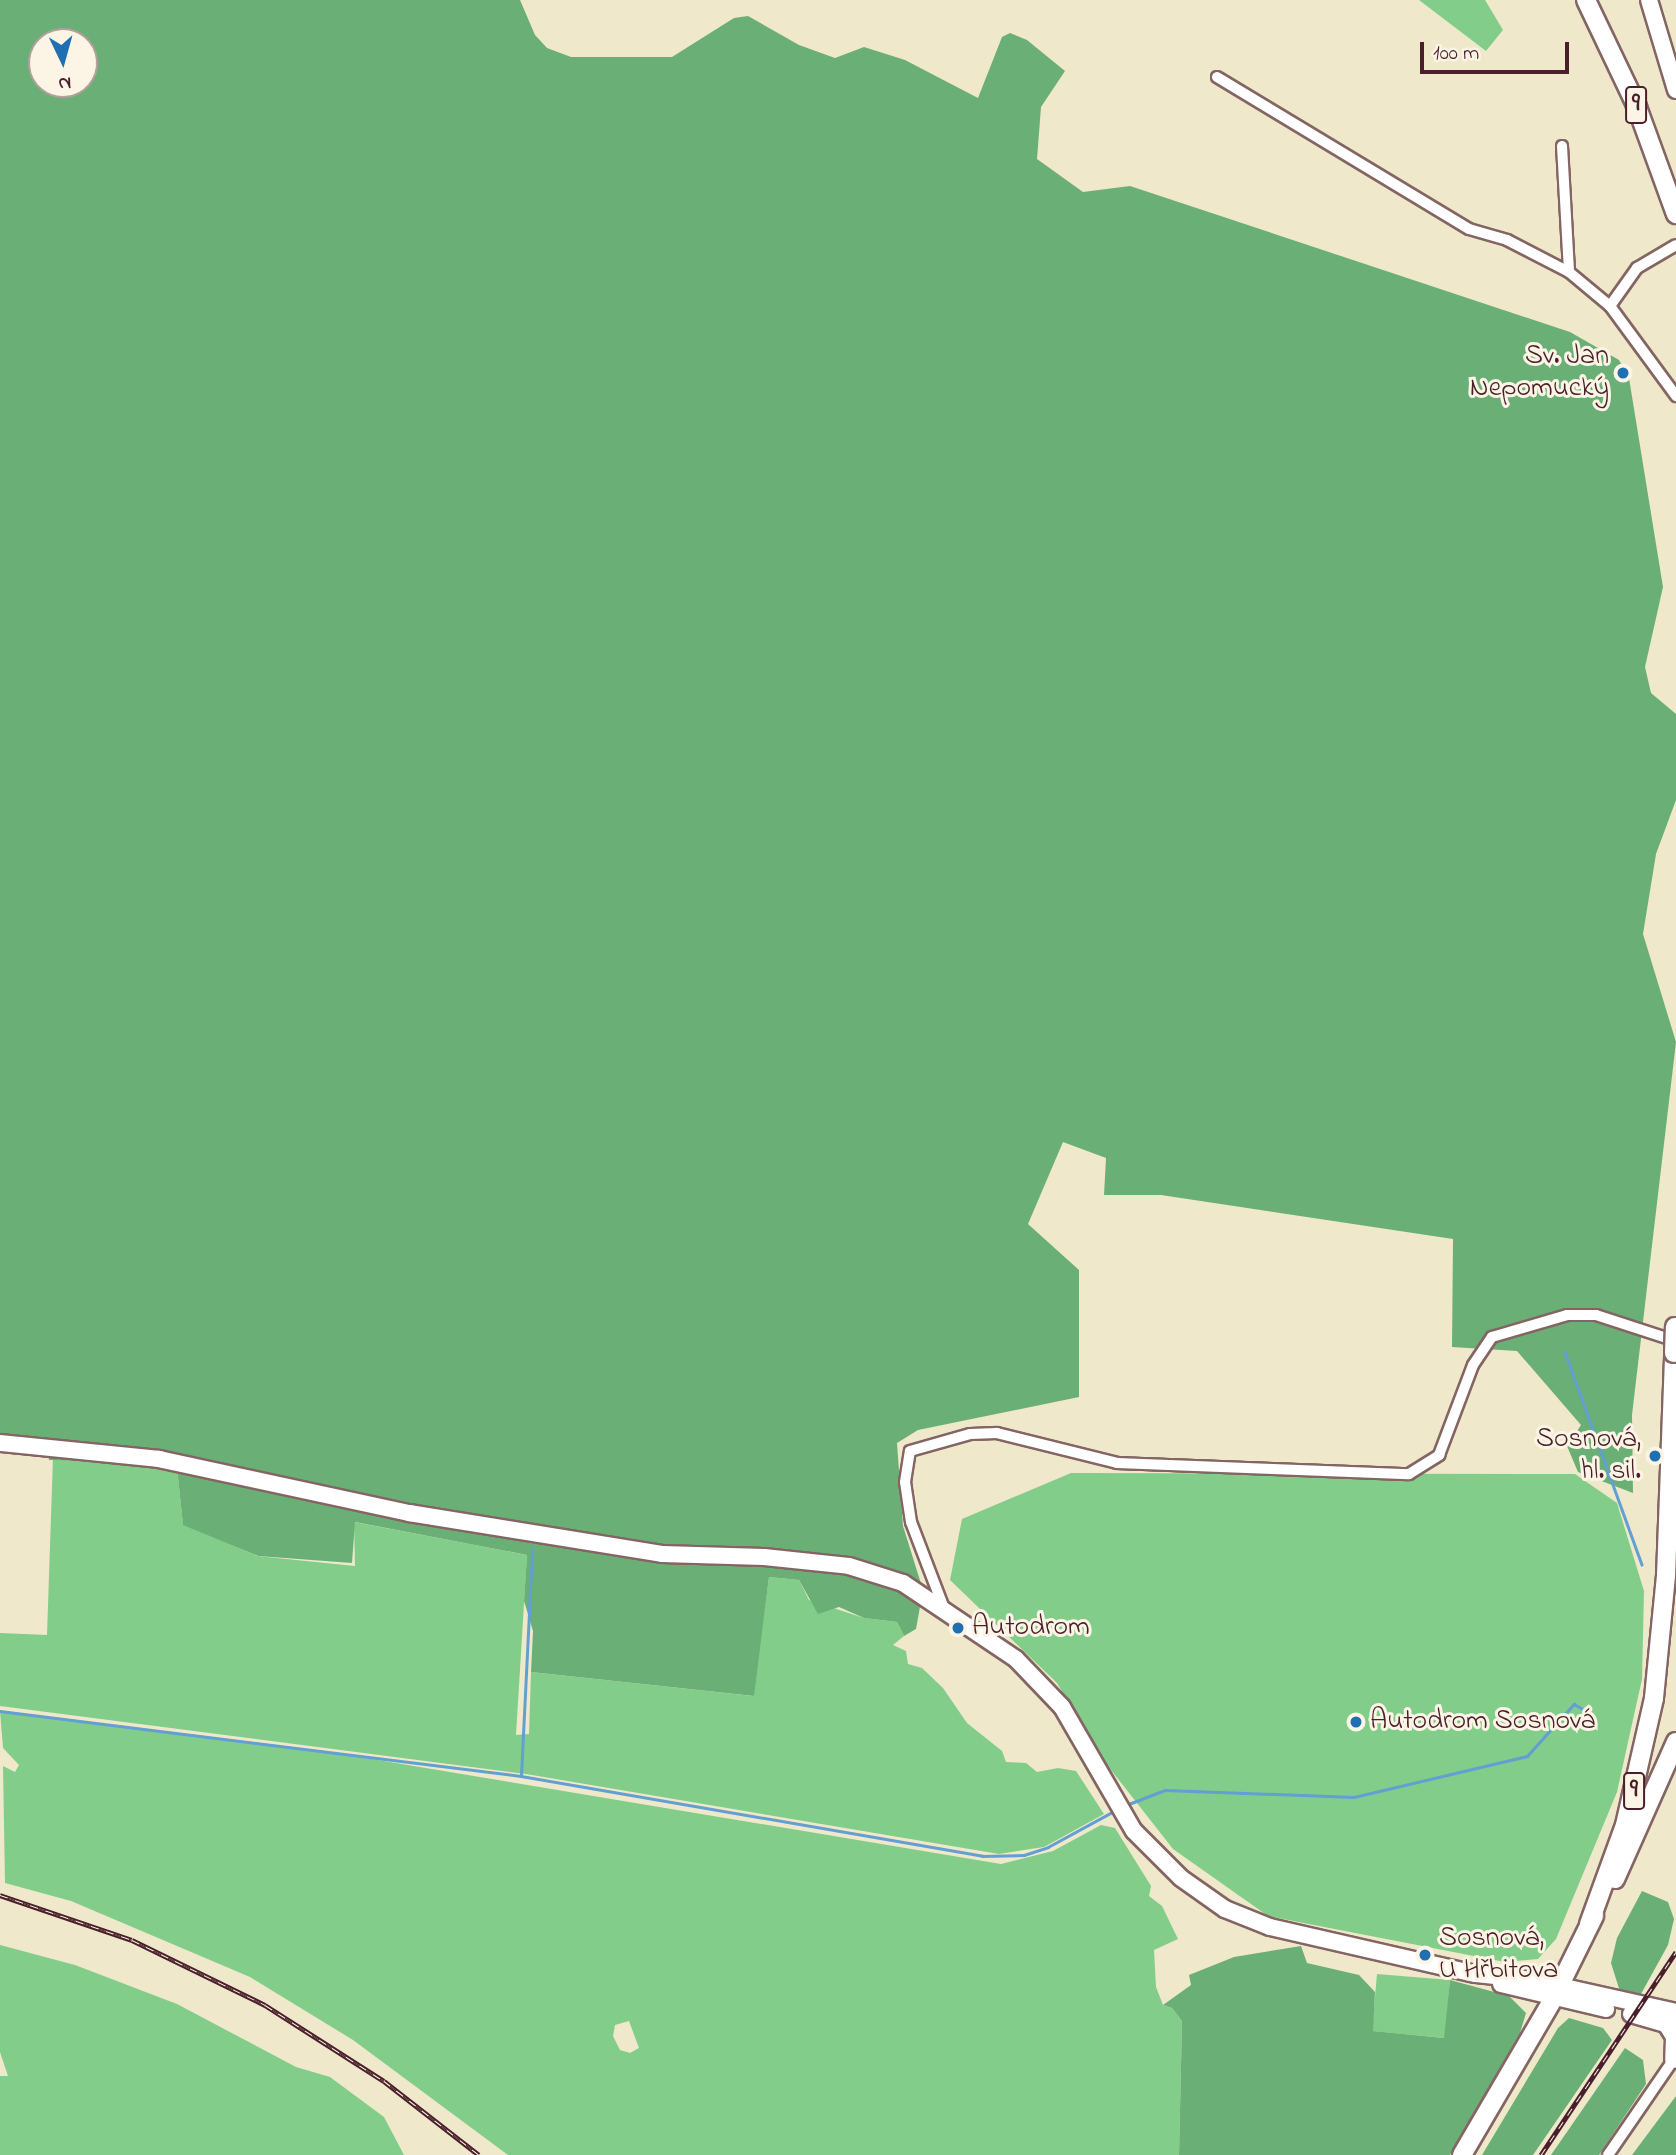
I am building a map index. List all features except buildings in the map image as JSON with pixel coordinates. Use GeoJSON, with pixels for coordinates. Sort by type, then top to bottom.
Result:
{"type":"FeatureCollection","features":[{"type":"Feature","properties":{"kind":"main road","name":"9"},"geometry":{"type":"LineString","coordinates":[[1586,0],[1637,107],[1676,214]]}},
{"type":"Feature","properties":{"kind":"main road","name":"9"},"geometry":{"type":"LineString","coordinates":[[1590,1924],[1628,1814],[1654,1698],[1666,1576],[1675,1333]]}},
{"type":"Feature","properties":{"kind":"main road","name":"9"},"geometry":{"type":"LineString","coordinates":[[1462,2155],[1556,1993],[1623,1865],[1676,1742]]}},
{"type":"Feature","properties":{"kind":"street"},"geometry":{"type":"LineString","coordinates":[[1649,0],[1676,90]]}},
{"type":"Feature","properties":{"kind":"street"},"geometry":{"type":"LineString","coordinates":[[1217,77],[1469,229],[1507,240],[1569,272],[1610,306],[1676,396]]}},
{"type":"Feature","properties":{"kind":"street"},"geometry":{"type":"LineString","coordinates":[[1562,146],[1569,272]]}},
{"type":"Feature","properties":{"kind":"street"},"geometry":{"type":"LineString","coordinates":[[1610,306],[1637,268],[1676,245]]}},
{"type":"Feature","properties":{"kind":"street"},"geometry":{"type":"LineString","coordinates":[[945,1612],[911,1522],[905,1482],[910,1451],[970,1434],[997,1433],[1117,1463],[1409,1474],[1439,1455],[1474,1365],[1492,1337],[1567,1315],[1596,1315],[1675,1333]]}},
{"type":"Feature","properties":{"kind":"street"},"geometry":{"type":"LineString","coordinates":[[0,1443],[159,1459],[300,1492],[662,1554],[764,1557],[849,1566],[903,1583],[1016,1659],[1062,1707],[1134,1831],[1181,1878],[1225,1909],[1270,1927],[1673,2021],[1674,2058],[1608,2155]]}},
{"type":"Feature","properties":{"kind":"green space"},"geometry":{"type":"Polygon","coordinates":[[[0,0],[520,0],[535,35],[547,48],[571,57],[672,57],[734,18],[748,16],[799,45],[835,58],[864,47],[905,60],[978,98],[1002,37],[1010,33],[1027,40],[1065,71],[1041,107],[1037,159],[1083,192],[1130,186],[1570,332],[1619,360],[1629,378],[1663,587],[1645,667],[1651,693],[1676,714],[1676,800],[1656,854],[1643,934],[1676,1042],[1632,1415],[1633,1493],[1578,1472],[1567,1446],[1581,1425],[1517,1351],[1452,1347],[1453,1239],[1161,1195],[1104,1195],[1106,1158],[1063,1142],[1028,1224],[1079,1270],[1079,1397],[918,1430],[897,1443],[903,1526],[923,1590],[916,1629],[904,1636],[897,1622],[864,1618],[839,1607],[818,1614],[799,1580],[769,1577],[754,1696],[531,1672],[533,1631],[524,1601],[527,1555],[355,1522],[352,1563],[258,1556],[183,1525],[177,1468],[126,1461],[49,1460],[46,1444],[0,1441],[0,0]]]}},
{"type":"Feature","properties":{"kind":"green space"},"geometry":{"type":"Polygon","coordinates":[[[1419,0],[1485,0],[1503,30],[1486,51],[1419,0]]]}},
{"type":"Feature","properties":{"kind":"green space"},"geometry":{"type":"Polygon","coordinates":[[[53,1457],[177,1468],[183,1524],[257,1556],[355,1566],[354,1522],[527,1555],[516,1735],[529,1734],[531,1672],[753,1696],[769,1577],[799,1580],[809,1600],[864,1618],[897,1622],[904,1636],[893,1645],[906,1651],[908,1664],[922,1668],[943,1688],[967,1723],[1002,1751],[1006,1762],[1026,1763],[1037,1772],[1058,1768],[1076,1771],[1104,1814],[1044,1847],[999,1854],[526,1774],[0,1706],[0,1633],[47,1635],[53,1457]]]}},
{"type":"Feature","properties":{"kind":"green space","name":"Autodrom Sosnová"},"geometry":{"type":"Polygon","coordinates":[[[1071,1473],[1575,1474],[1617,1503],[1644,1591],[1642,1679],[1617,1792],[1556,1939],[1538,1959],[1505,1962],[1268,1916],[1173,1849],[1104,1761],[1057,1683],[950,1580],[962,1519],[1071,1473]]]}},
{"type":"Feature","properties":{"kind":"green space"},"geometry":{"type":"Polygon","coordinates":[[[0,1711],[324,1751],[1001,1864],[1053,1851],[1101,1825],[1115,1828],[1151,1886],[1149,1896],[1162,1906],[1178,1939],[1154,1950],[1156,1987],[1163,2005],[1172,2008],[1182,2021],[1179,2155],[508,2155],[353,2040],[250,1977],[71,1901],[5,1883],[3,1766],[15,1772],[19,1765],[3,1748],[0,1711]],[[629,2021],[615,2025],[613,2036],[620,2050],[630,2053],[639,2048],[629,2021]]]}},
{"type":"Feature","properties":{"kind":"green space"},"geometry":{"type":"Polygon","coordinates":[[[1642,1891],[1668,1902],[1674,1919],[1668,1945],[1636,2003],[1622,1998],[1611,1963],[1617,1938],[1642,1891]]]}},
{"type":"Feature","properties":{"kind":"green space"},"geometry":{"type":"Polygon","coordinates":[[[0,1945],[75,1965],[177,2004],[296,2067],[330,2077],[384,2117],[404,2155],[0,2155],[0,2076],[8,2076],[0,2052],[0,1945]]]}},
{"type":"Feature","properties":{"kind":"green space"},"geometry":{"type":"Polygon","coordinates":[[[1301,1946],[1307,1963],[1359,1975],[1375,1992],[1373,2031],[1444,2038],[1450,1980],[1509,1996],[1526,2013],[1520,2033],[1450,2155],[1179,2155],[1182,2021],[1172,2008],[1163,2005],[1191,1985],[1189,1975],[1234,1957],[1301,1946]]]}},
{"type":"Feature","properties":{"kind":"green space"},"geometry":{"type":"Polygon","coordinates":[[[1377,1974],[1450,1980],[1445,2038],[1372,2031],[1377,1974]]]}},
{"type":"Feature","properties":{"kind":"green space"},"geometry":{"type":"Polygon","coordinates":[[[1569,2018],[1603,2028],[1612,2040],[1533,2155],[1482,2155],[1558,2028],[1569,2018]]]}},
{"type":"Feature","properties":{"kind":"green space"},"geometry":{"type":"Polygon","coordinates":[[[1625,2048],[1643,2060],[1646,2084],[1599,2155],[1551,2155],[1625,2048]]]}},
{"type":"Feature","properties":{"kind":"green space"},"geometry":{"type":"Polygon","coordinates":[[[1676,2096],[1676,2155],[1632,2155],[1676,2096]]]}},
{"type":"Feature","properties":{"kind":"waterway"},"geometry":{"type":"LineString","coordinates":[[1565,1352],[1642,1565]]}},
{"type":"Feature","properties":{"kind":"waterway"},"geometry":{"type":"LineString","coordinates":[[521,1776],[532,1548]]}},
{"type":"Feature","properties":{"kind":"waterway"},"geometry":{"type":"LineString","coordinates":[[1126,1805],[1165,1790],[1354,1797],[1527,1756],[1574,1704],[1591,1714]]}},
{"type":"Feature","properties":{"kind":"waterway"},"geometry":{"type":"LineString","coordinates":[[0,1711],[521,1776],[982,1856],[1024,1855],[1048,1847],[1116,1810]]}},
{"type":"Feature","properties":{"kind":"railway"},"geometry":{"type":"LineString","coordinates":[[0,1895],[132,1940],[265,2005],[384,2081],[479,2155]]}},
{"type":"Feature","properties":{"kind":"railway"},"geometry":{"type":"LineString","coordinates":[[1541,2155],[1676,1952]]}},
{"type":"Feature","properties":{"kind":"place","name":"Sv. Jan Nepomucký"},"geometry":{"type":"Point","coordinates":[1623,373]}},
{"type":"Feature","properties":{"kind":"place","name":"Sosnová, hl. sil."},"geometry":{"type":"Point","coordinates":[1655,1456]}},
{"type":"Feature","properties":{"kind":"place","name":"Autodrom"},"geometry":{"type":"Point","coordinates":[958,1628]}},
{"type":"Feature","properties":{"kind":"place","name":"Autodrom Sosnová"},"geometry":{"type":"Point","coordinates":[1356,1722]}},
{"type":"Feature","properties":{"kind":"place","name":"Sosnová, U Hřbitova"},"geometry":{"type":"Point","coordinates":[1425,1955]}}]}
